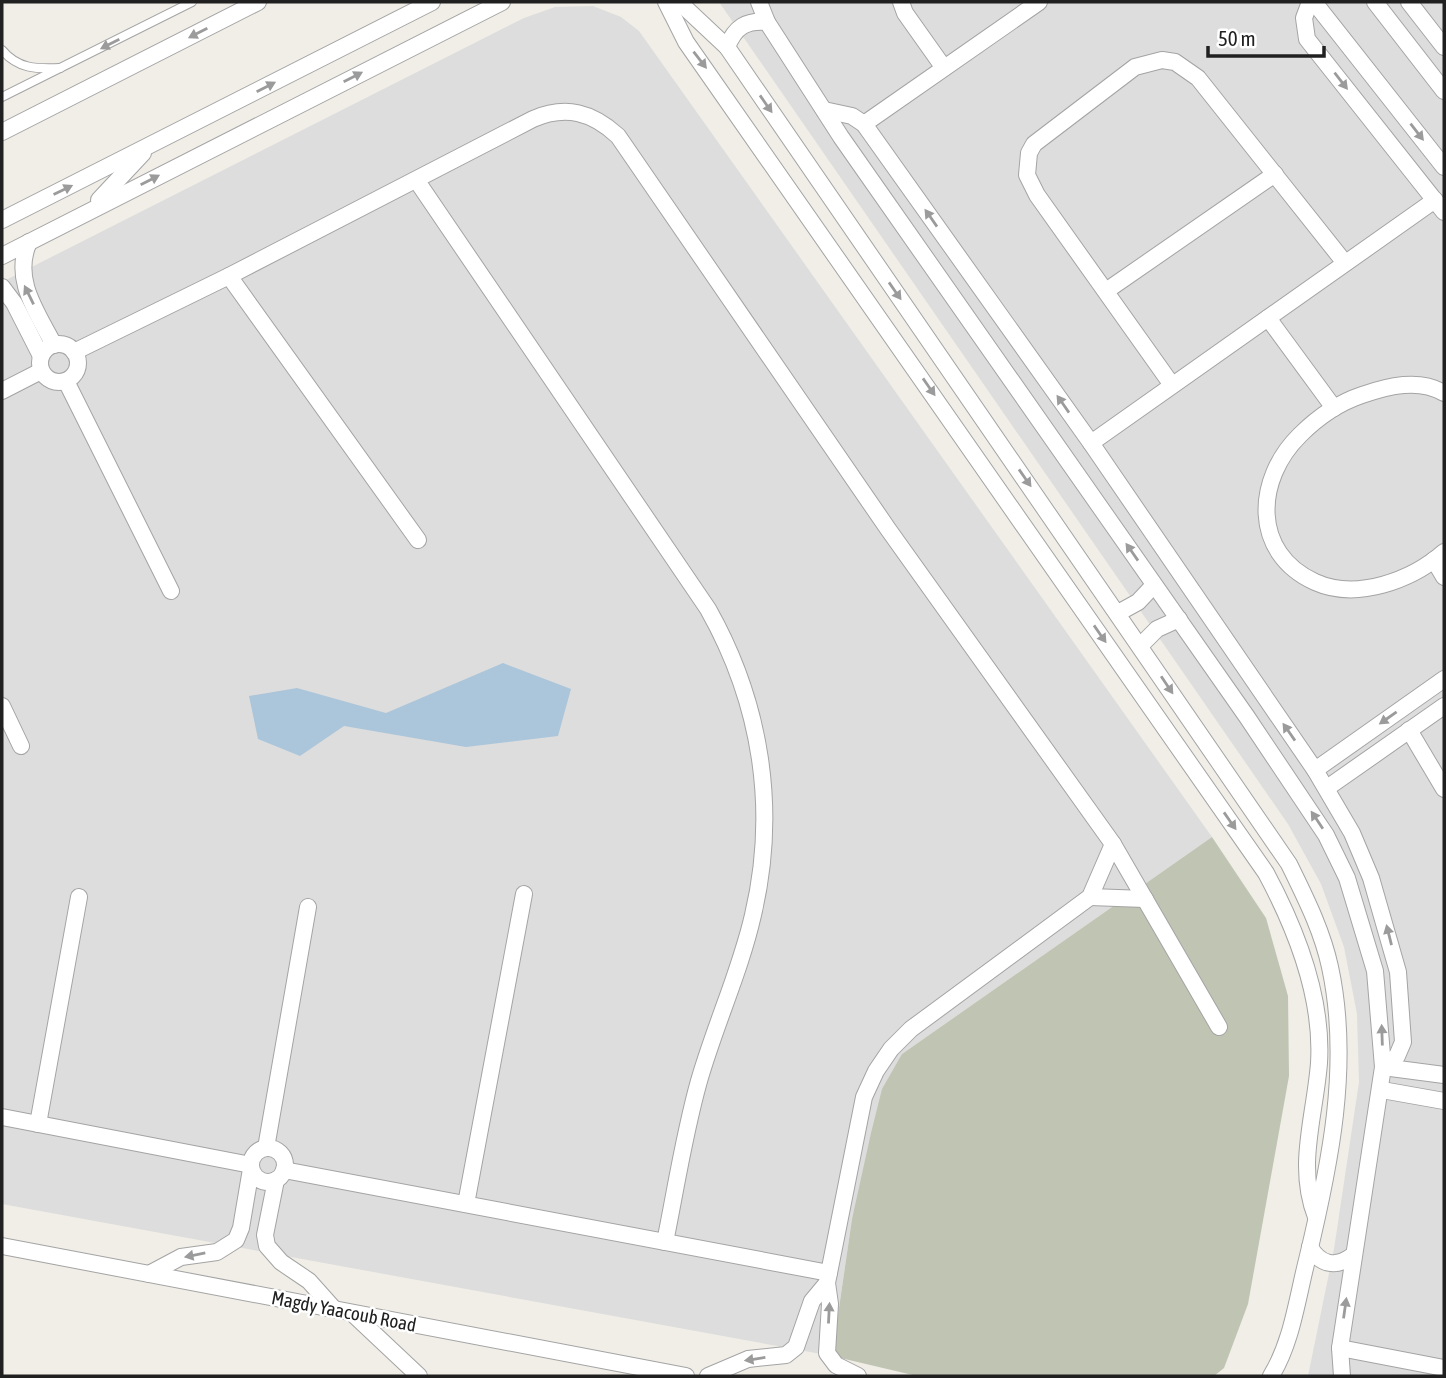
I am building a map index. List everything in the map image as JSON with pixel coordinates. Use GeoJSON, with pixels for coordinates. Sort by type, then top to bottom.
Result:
{"type":"FeatureCollection","features":[{"type":"Feature","properties":{"kind":"street"},"geometry":{"type":"LineString","coordinates":[[2,132],[258,2]]}},
{"type":"Feature","properties":{"kind":"street"},"geometry":{"type":"LineString","coordinates":[[2,220],[432,2]]}},
{"type":"Feature","properties":{"kind":"street"},"geometry":{"type":"LineString","coordinates":[[2,256],[502,2]]}},
{"type":"Feature","properties":{"kind":"street"},"geometry":{"type":"LineString","coordinates":[[666,2],[686,42],[1272,884],[1302,956],[1316,1015],[1319,1062],[1305,1177],[1316,1217]]}},
{"type":"Feature","properties":{"kind":"street"},"geometry":{"type":"LineString","coordinates":[[679,2],[727,47],[1289,864],[1313,913],[1330,965],[1339,1019],[1340,1073],[1310,1247],[1283,1356],[1271,1376]]}},
{"type":"Feature","properties":{"kind":"street"},"geometry":{"type":"LineString","coordinates":[[760,2],[767,22],[824,110],[1247,717],[1326,835],[1347,878],[1375,971],[1383,1067],[1382,1090],[1352,1256],[1340,1348],[1342,1376]]}},
{"type":"Feature","properties":{"kind":"street"},"geometry":{"type":"LineString","coordinates":[[901,2],[905,13],[944,68]]}},
{"type":"Feature","properties":{"kind":"street"},"geometry":{"type":"LineString","coordinates":[[864,124],[1039,2]]}},
{"type":"Feature","properties":{"kind":"street"},"geometry":{"type":"LineString","coordinates":[[1091,443],[1345,263],[1440,206],[1307,39],[1304,18],[1312,2],[1444,167]]}},
{"type":"Feature","properties":{"kind":"street"},"geometry":{"type":"LineString","coordinates":[[1375,2],[1444,91]]}},
{"type":"Feature","properties":{"kind":"street"},"geometry":{"type":"LineString","coordinates":[[1409,2],[1444,46],[1422,62]]}},
{"type":"Feature","properties":{"kind":"street"},"geometry":{"type":"LineString","coordinates":[[727,47],[732,35],[741,25],[754,21],[767,22]]}},
{"type":"Feature","properties":{"kind":"street"},"geometry":{"type":"LineString","coordinates":[[1172,385],[1031,186],[1027,164],[1029,153],[1042,136],[1135,67],[1162,60],[1188,69],[1345,263]]}},
{"type":"Feature","properties":{"kind":"street"},"geometry":{"type":"LineString","coordinates":[[824,110],[852,116],[864,124],[1091,443],[1327,788],[1371,878],[1398,972],[1404,1042],[1397,1056],[1383,1067]]}},
{"type":"Feature","properties":{"kind":"street"},"geometry":{"type":"LineString","coordinates":[[74,352],[550,113],[584,113],[602,121],[618,136],[888,529],[1114,844],[1219,1027]]}},
{"type":"Feature","properties":{"kind":"street"},"geometry":{"type":"LineString","coordinates":[[75,219],[109,190],[147,148]]}},
{"type":"Feature","properties":{"kind":"street"},"geometry":{"type":"LineString","coordinates":[[1106,291],[1275,174]]}},
{"type":"Feature","properties":{"kind":"street"},"geometry":{"type":"LineString","coordinates":[[417,181],[708,609],[726,641],[750,707],[764,787],[764,846],[760,881],[746,942],[698,1083],[665,1242]]}},
{"type":"Feature","properties":{"kind":"street"},"geometry":{"type":"LineString","coordinates":[[29,242],[21,269],[23,283],[54,345]]}},
{"type":"Feature","properties":{"kind":"street"},"geometry":{"type":"LineString","coordinates":[[229,276],[418,540]]}},
{"type":"Feature","properties":{"kind":"street"},"geometry":{"type":"LineString","coordinates":[[2,287],[14,303],[49,379],[66,381],[77,365],[74,352],[65,345],[54,345]]}},
{"type":"Feature","properties":{"kind":"street"},"geometry":{"type":"LineString","coordinates":[[1268,318],[1334,408]]}},
{"type":"Feature","properties":{"kind":"street"},"geometry":{"type":"LineString","coordinates":[[2,391],[41,364],[54,345]]}},
{"type":"Feature","properties":{"kind":"street"},"geometry":{"type":"LineString","coordinates":[[66,381],[170,591]]}},
{"type":"Feature","properties":{"kind":"street"},"geometry":{"type":"LineString","coordinates":[[1444,393],[1412,383],[1358,396],[1334,408],[1293,442],[1277,463],[1268,485],[1267,520],[1280,553],[1296,570],[1316,582],[1339,588],[1389,583],[1439,556],[1444,577]]}},
{"type":"Feature","properties":{"kind":"street"},"geometry":{"type":"LineString","coordinates":[[1108,518],[1130,502]]}},
{"type":"Feature","properties":{"kind":"street"},"geometry":{"type":"LineString","coordinates":[[1118,612],[1138,602],[1154,585]]}},
{"type":"Feature","properties":{"kind":"street"},"geometry":{"type":"LineString","coordinates":[[1140,646],[1157,629],[1179,620]]}},
{"type":"Feature","properties":{"kind":"street"},"geometry":{"type":"LineString","coordinates":[[1315,770],[1444,679]]}},
{"type":"Feature","properties":{"kind":"street"},"geometry":{"type":"LineString","coordinates":[[1247,717],[1268,701]]}},
{"type":"Feature","properties":{"kind":"street"},"geometry":{"type":"LineString","coordinates":[[2,706],[21,746]]}},
{"type":"Feature","properties":{"kind":"street"},"geometry":{"type":"LineString","coordinates":[[1327,788],[1444,706]]}},
{"type":"Feature","properties":{"kind":"street"},"geometry":{"type":"LineString","coordinates":[[1409,730],[1444,789]]}},
{"type":"Feature","properties":{"kind":"street"},"geometry":{"type":"LineString","coordinates":[[858,1376],[836,1365],[827,1353],[830,1304],[828,1278],[864,1097],[876,1071],[891,1049],[911,1029],[1090,897],[1114,844]]}},
{"type":"Feature","properties":{"kind":"street"},"geometry":{"type":"LineString","coordinates":[[467,1204],[524,894]]}},
{"type":"Feature","properties":{"kind":"street"},"geometry":{"type":"LineString","coordinates":[[38,1124],[79,897]]}},
{"type":"Feature","properties":{"kind":"street"},"geometry":{"type":"LineString","coordinates":[[1090,897],[1145,899]]}},
{"type":"Feature","properties":{"kind":"street"},"geometry":{"type":"LineString","coordinates":[[266,1148],[308,907]]}},
{"type":"Feature","properties":{"kind":"street"},"geometry":{"type":"LineString","coordinates":[[1383,1067],[1444,1075]]}},
{"type":"Feature","properties":{"kind":"street"},"geometry":{"type":"LineString","coordinates":[[1382,1090],[1444,1101]]}},
{"type":"Feature","properties":{"kind":"street"},"geometry":{"type":"LineString","coordinates":[[2,1117],[251,1167],[261,1181],[280,1175],[467,1204],[665,1242],[828,1278]]}},
{"type":"Feature","properties":{"kind":"street"},"geometry":{"type":"LineString","coordinates":[[149,1274],[181,1258],[217,1252],[236,1240],[241,1228],[254,1155],[266,1148],[279,1151],[283,1156],[265,1235],[267,1245],[281,1262],[309,1281],[334,1309]]}},
{"type":"Feature","properties":{"kind":"street"},"geometry":{"type":"LineString","coordinates":[[236,1240],[267,1245]]}},
{"type":"Feature","properties":{"kind":"street","name":"Magdy Yaacoub Road"},"geometry":{"type":"LineString","coordinates":[[2,1246],[686,1376]]}},
{"type":"Feature","properties":{"kind":"street"},"geometry":{"type":"LineString","coordinates":[[1310,1247],[1321,1261],[1329,1264],[1338,1264],[1352,1256]]}},
{"type":"Feature","properties":{"kind":"street"},"geometry":{"type":"LineString","coordinates":[[708,1376],[747,1359],[786,1355],[796,1347],[812,1301],[828,1278]]}},
{"type":"Feature","properties":{"kind":"street"},"geometry":{"type":"LineString","coordinates":[[351,1312],[419,1376]]}},
{"type":"Feature","properties":{"kind":"street"},"geometry":{"type":"LineString","coordinates":[[796,1347],[827,1353]]}},
{"type":"Feature","properties":{"kind":"street"},"geometry":{"type":"LineString","coordinates":[[1340,1348],[1444,1368]]}},
{"type":"Feature","properties":{"kind":"lane"},"geometry":{"type":"LineString","coordinates":[[2,97],[192,2]]}},
{"type":"Feature","properties":{"kind":"lane"},"geometry":{"type":"LineString","coordinates":[[3,54],[28,68],[63,68]]}},
{"type":"Feature","properties":{"kind":"shaded area"},"geometry":{"type":"Polygon","coordinates":[[[719,2],[1444,2],[1444,1376],[1308,1376],[1334,1249],[1359,1082],[1357,1014],[1344,947],[1321,884],[1288,824],[719,2]]]}},
{"type":"Feature","properties":{"kind":"shaded area"},"geometry":{"type":"Polygon","coordinates":[[[593,6],[621,17],[639,31],[1212,837],[902,1054],[852,1219],[832,1356],[2,1204],[2,282],[524,18],[555,7],[593,6]]]}},
{"type":"Feature","properties":{"kind":"shaded area"},"geometry":{"type":"Polygon","coordinates":[[[1212,837],[1266,918],[1288,996],[1289,1076],[1248,1304],[1224,1368],[1214,1376],[917,1376],[832,1356],[852,1219],[871,1133],[882,1089],[902,1054],[1212,837]]]}},
{"type":"Feature","properties":{"kind":"water"},"geometry":{"type":"Polygon","coordinates":[[[503,663],[571,689],[558,736],[466,747],[344,726],[300,756],[258,739],[249,696],[297,688],[386,713],[503,663]]]}}]}
